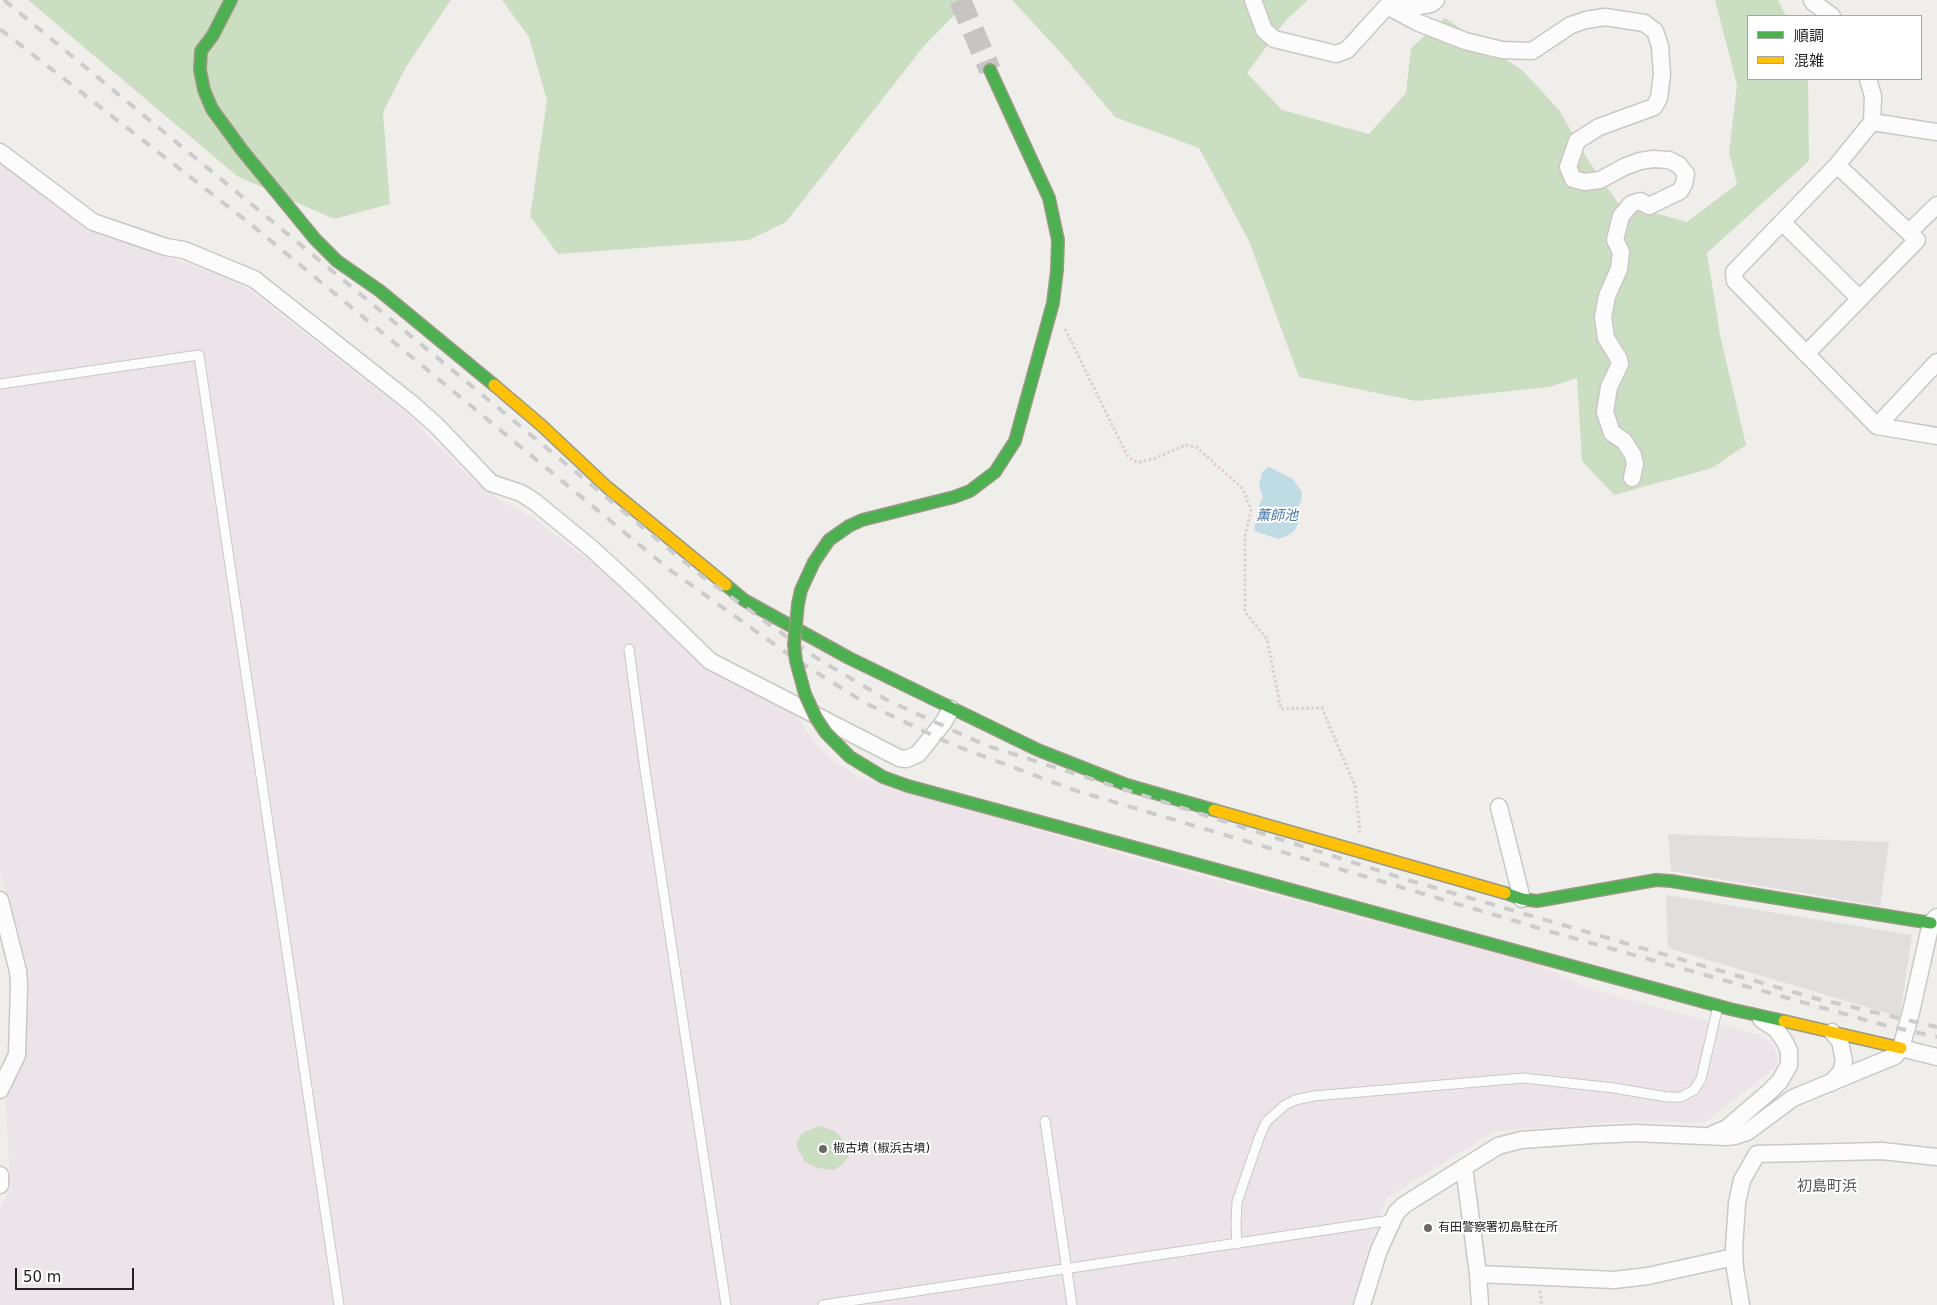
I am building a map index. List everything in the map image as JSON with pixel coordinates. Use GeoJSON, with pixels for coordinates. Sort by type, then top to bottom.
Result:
{"type":"FeatureCollection","features":[{"type":"Feature","properties":{"kind":"street"},"geometry":{"type":"LineString","coordinates":[[231,0],[213,35],[201,51],[200,70],[204,90],[212,109],[242,150],[315,239],[337,261],[380,291],[496,387],[541,425],[607,487],[744,600],[849,658],[1038,750],[1127,785],[1489,887],[1522,899],[1537,901],[1656,880],[1934,920],[1901,1048],[1895,1056],[1793,1098],[1747,1132],[1726,1137],[1635,1134],[1520,1140],[1498,1146],[1404,1205],[1392,1220],[1379,1250],[1362,1305]]}},
{"type":"Feature","properties":{"kind":"street"},"geometry":{"type":"LineString","coordinates":[[1253,0],[1264,30],[1274,39],[1336,54],[1347,50],[1387,6],[1406,3],[1420,6],[1431,4],[1436,0]]}},
{"type":"Feature","properties":{"kind":"street"},"geometry":{"type":"LineString","coordinates":[[1812,0],[1831,15]]}},
{"type":"Feature","properties":{"kind":"street"},"geometry":{"type":"LineString","coordinates":[[1387,6],[1419,23],[1465,41],[1502,50],[1532,51],[1570,25],[1605,17],[1644,23],[1655,31],[1660,46],[1662,74],[1659,98],[1654,107],[1599,127],[1577,141],[1568,167],[1573,179],[1585,182],[1600,180],[1624,167],[1640,161],[1653,159],[1669,160],[1679,165],[1686,174],[1680,191],[1649,206],[1640,202],[1631,204],[1621,216],[1615,240],[1621,252],[1619,269],[1607,296],[1603,317],[1606,338],[1620,359],[1620,364],[1610,387],[1605,412],[1612,433],[1624,441],[1632,455],[1635,464],[1632,478]]}},
{"type":"Feature","properties":{"kind":"street"},"geometry":{"type":"LineString","coordinates":[[990,70],[1049,198],[1058,240],[1053,303],[1015,441],[995,472],[970,491],[954,497],[862,520],[849,526],[829,540],[814,562],[801,590],[794,645],[796,661],[805,694],[816,718],[826,733],[850,757],[883,777],[908,786],[1764,1019],[1776,1029],[1785,1042],[1789,1051],[1789,1065],[1780,1081],[1734,1123],[1720,1132],[1701,1136]]}},
{"type":"Feature","properties":{"kind":"street"},"geometry":{"type":"LineString","coordinates":[[1868,80],[1874,96],[1872,122],[1837,165],[1734,272],[1735,281],[1877,426],[1937,436]]}},
{"type":"Feature","properties":{"kind":"street"},"geometry":{"type":"LineString","coordinates":[[1872,122],[1937,132]]}},
{"type":"Feature","properties":{"kind":"street"},"geometry":{"type":"LineString","coordinates":[[0,152],[93,222],[166,247],[184,250],[254,279],[411,403],[437,426],[491,483],[521,493],[535,502],[591,548],[710,661],[899,758],[906,759],[918,754],[943,723],[951,709]]}},
{"type":"Feature","properties":{"kind":"street"},"geometry":{"type":"LineString","coordinates":[[1806,354],[1918,240],[1837,165]]}},
{"type":"Feature","properties":{"kind":"street"},"geometry":{"type":"LineString","coordinates":[[1909,232],[1937,205]]}},
{"type":"Feature","properties":{"kind":"street"},"geometry":{"type":"LineString","coordinates":[[1782,222],[1860,299]]}},
{"type":"Feature","properties":{"kind":"street"},"geometry":{"type":"LineString","coordinates":[[1877,426],[1937,362]]}},
{"type":"Feature","properties":{"kind":"street"},"geometry":{"type":"LineString","coordinates":[[1499,807],[1522,899]]}},
{"type":"Feature","properties":{"kind":"street"},"geometry":{"type":"LineString","coordinates":[[0,900],[18,971],[19,984],[17,1055],[0,1090]]}},
{"type":"Feature","properties":{"kind":"street"},"geometry":{"type":"LineString","coordinates":[[1724,1008],[1901,1048],[1937,1058]]}},
{"type":"Feature","properties":{"kind":"street"},"geometry":{"type":"LineString","coordinates":[[1831,1083],[1838,1077],[1844,1061],[1840,1041],[1832,1032]]}},
{"type":"Feature","properties":{"kind":"street"},"geometry":{"type":"LineString","coordinates":[[1747,1132],[1757,1154]]}},
{"type":"Feature","properties":{"kind":"street"},"geometry":{"type":"LineString","coordinates":[[1757,1154],[1882,1151],[1937,1157]]}},
{"type":"Feature","properties":{"kind":"street"},"geometry":{"type":"LineString","coordinates":[[1741,1305],[1734,1257],[1739,1192],[1742,1180],[1757,1154]]}},
{"type":"Feature","properties":{"kind":"street"},"geometry":{"type":"LineString","coordinates":[[1464,1167],[1478,1274],[1480,1305]]}},
{"type":"Feature","properties":{"kind":"street"},"geometry":{"type":"LineString","coordinates":[[0,1175],[0,1185]]}},
{"type":"Feature","properties":{"kind":"street"},"geometry":{"type":"LineString","coordinates":[[1478,1274],[1614,1280],[1648,1276],[1734,1257]]}},
{"type":"Feature","properties":{"kind":"lane"},"geometry":{"type":"LineString","coordinates":[[0,384],[199,355],[339,1305]]}},
{"type":"Feature","properties":{"kind":"lane"},"geometry":{"type":"LineString","coordinates":[[629,649],[645,770],[726,1305]]}},
{"type":"Feature","properties":{"kind":"lane"},"geometry":{"type":"LineString","coordinates":[[1237,1244],[1237,1202],[1259,1138],[1266,1122],[1285,1105],[1295,1100],[1314,1096],[1524,1078],[1614,1088],[1667,1098],[1681,1096],[1694,1090],[1701,1079],[1724,1008]]}},
{"type":"Feature","properties":{"kind":"lane"},"geometry":{"type":"LineString","coordinates":[[1045,1120],[1072,1305]]}},
{"type":"Feature","properties":{"kind":"lane"},"geometry":{"type":"LineString","coordinates":[[823,1305],[1392,1220]]}},
{"type":"Feature","properties":{"kind":"path"},"geometry":{"type":"LineString","coordinates":[[1053,303],[1127,455],[1133,461],[1140,462],[1186,446],[1196,447],[1239,485],[1244,492],[1251,510],[1245,536],[1245,612],[1268,639],[1281,709],[1322,708],[1354,786],[1360,824],[1358,851]]}},
{"type":"Feature","properties":{"kind":"shaded area"},"geometry":{"type":"Polygon","coordinates":[[[0,164],[96,233],[236,280],[407,413],[463,471],[482,487],[536,520],[601,569],[709,670],[789,710],[798,718],[812,740],[831,759],[859,777],[1163,866],[1538,964],[1586,988],[1761,1035],[1771,1043],[1776,1051],[1778,1061],[1775,1068],[1704,1123],[1633,1121],[1495,1131],[1386,1198],[1352,1305],[0,1305],[0,1209],[10,1188],[6,1099],[25,1054],[25,969],[0,871],[0,164]]]}},
{"type":"Feature","properties":{"kind":"shaded area"},"geometry":{"type":"Polygon","coordinates":[[[1668,834],[1889,842],[1880,906],[1671,871],[1668,834]]]}},
{"type":"Feature","properties":{"kind":"shaded area"},"geometry":{"type":"Polygon","coordinates":[[[1666,895],[1912,935],[1900,1017],[1668,948],[1666,895]]]}},
{"type":"Feature","properties":{"kind":"green space"},"geometry":{"type":"Polygon","coordinates":[[[28,0],[451,0],[406,67],[383,112],[390,204],[334,219],[237,176],[28,0]]]}},
{"type":"Feature","properties":{"kind":"green space"},"geometry":{"type":"Polygon","coordinates":[[[502,0],[969,0],[924,46],[786,222],[749,240],[558,254],[530,216],[547,101],[529,37],[502,0]]]}},
{"type":"Feature","properties":{"kind":"green space"},"geometry":{"type":"Polygon","coordinates":[[[1012,0],[1308,0],[1286,20],[1247,73],[1282,110],[1369,134],[1406,93],[1411,48],[1445,18],[1523,71],[1559,110],[1588,160],[1618,203],[1687,222],[1737,184],[1729,152],[1737,85],[1715,0],[1778,0],[1786,15],[1747,15],[1747,80],[1808,80],[1809,161],[1707,253],[1720,335],[1746,445],[1712,468],[1614,495],[1582,461],[1577,378],[1549,387],[1416,401],[1299,377],[1249,241],[1199,148],[1115,117],[1061,53],[1012,0]]]}},
{"type":"Feature","properties":{"kind":"green space"},"geometry":{"type":"Polygon","coordinates":[[[820,1126],[835,1131],[849,1149],[848,1157],[843,1164],[834,1170],[817,1168],[805,1162],[797,1148],[797,1141],[801,1135],[820,1126]]]}},
{"type":"Feature","properties":{"kind":"water","name":"薫師池"},"geometry":{"type":"Polygon","coordinates":[[[1269,467],[1293,479],[1302,492],[1298,507],[1299,522],[1294,531],[1278,539],[1254,531],[1258,508],[1263,497],[1259,486],[1262,472],[1269,467]]]}},
{"type":"Feature","properties":{"kind":"tunnel"},"geometry":{"type":"LineString","coordinates":[[960,0],[990,70]]}},
{"type":"Feature","properties":{"kind":"railway"},"geometry":{"type":"LineString","coordinates":[[4,0],[703,577],[815,657],[887,700],[985,745],[1408,880],[1814,998],[1937,1027]]}},
{"type":"Feature","properties":{"kind":"railway"},"geometry":{"type":"LineString","coordinates":[[0,29],[248,222],[670,570],[795,659],[867,704],[951,744],[1077,791],[1552,932],[1884,1025],[1937,1037]]}},
{"type":"Feature","properties":{"kind":"traffic: fast"},"geometry":{"type":"LineString","coordinates":[[231,0],[213,35],[201,51],[200,70],[204,90],[212,109],[242,150],[315,239],[337,261],[380,291],[494,385]]}},
{"type":"Feature","properties":{"kind":"traffic: fast"},"geometry":{"type":"LineString","coordinates":[[814,562],[829,540],[849,526],[862,520],[954,497],[970,491],[995,472],[1015,441],[1053,303],[1058,240],[1049,198],[990,70]]}},
{"type":"Feature","properties":{"kind":"traffic: fast"},"geometry":{"type":"LineString","coordinates":[[814,562],[801,590],[798,604],[794,645],[796,661],[805,694],[816,718],[826,733],[850,757],[883,777],[908,786],[1262,882]]}},
{"type":"Feature","properties":{"kind":"traffic: fast"},"geometry":{"type":"LineString","coordinates":[[726,585],[744,600],[849,658],[1038,750],[1127,785],[1214,810]]}},
{"type":"Feature","properties":{"kind":"traffic: fast"},"geometry":{"type":"LineString","coordinates":[[1505,893],[1522,899],[1537,901],[1656,880],[1671,881],[1931,923]]}},
{"type":"Feature","properties":{"kind":"traffic: fast"},"geometry":{"type":"LineString","coordinates":[[1262,882],[1730,1009],[1784,1021]]}},
{"type":"Feature","properties":{"kind":"traffic: slow"},"geometry":{"type":"LineString","coordinates":[[494,385],[541,425],[607,487],[726,585]]}},
{"type":"Feature","properties":{"kind":"traffic: slow"},"geometry":{"type":"LineString","coordinates":[[1214,810],[1505,893]]}},
{"type":"Feature","properties":{"kind":"traffic: slow"},"geometry":{"type":"LineString","coordinates":[[1784,1021],[1901,1048]]}},
{"type":"Feature","properties":{"kind":"place","name":"椒古墳 (椒浜古墳)"},"geometry":{"type":"Point","coordinates":[823,1149]}},
{"type":"Feature","properties":{"kind":"place","name":"有田警察署初島駐在所"},"geometry":{"type":"Point","coordinates":[1428,1228]}},
{"type":"Feature","properties":{"kind":"district","name":"初島町浜"},"geometry":{"type":"Point","coordinates":[1827,1187]}}]}
